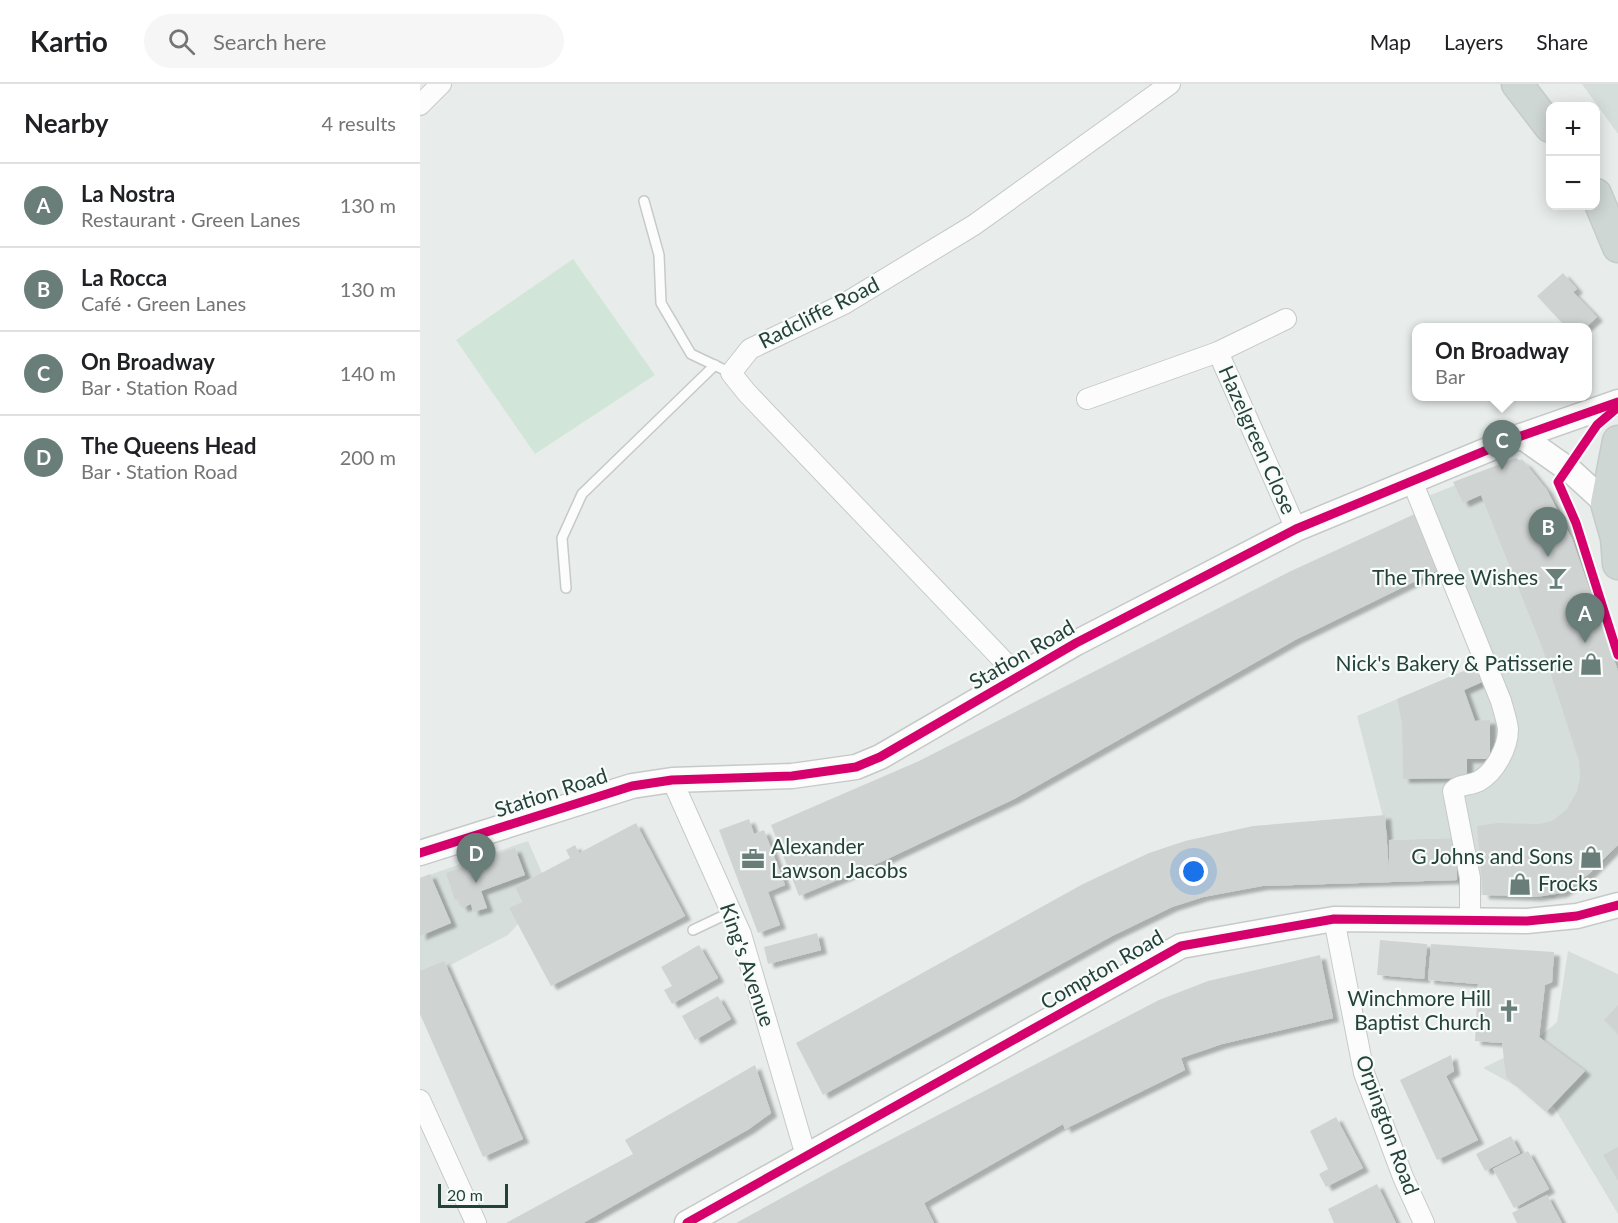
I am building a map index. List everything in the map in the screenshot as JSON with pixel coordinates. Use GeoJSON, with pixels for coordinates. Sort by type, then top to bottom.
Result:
{"type":"FeatureCollection","features":[{"type":"Feature","properties":{"kind":"main road"},"geometry":{"type":"LineString","coordinates":[[1517,84],[1546,121]]}},
{"type":"Feature","properties":{"kind":"main road"},"geometry":{"type":"LineString","coordinates":[[1600,203],[1615,235]]}},
{"type":"Feature","properties":{"kind":"main road"},"geometry":{"type":"LineString","coordinates":[[1617,545],[1606,503],[1618,441]]}},
{"type":"Feature","properties":{"kind":"street"},"geometry":{"type":"LineString","coordinates":[[420,105],[441,84]]}},
{"type":"Feature","properties":{"kind":"street","name":"Radcliffe Road"},"geometry":{"type":"LineString","coordinates":[[723,369],[750,349],[844,304],[974,225],[1170,84]]}},
{"type":"Feature","properties":{"kind":"street"},"geometry":{"type":"LineString","coordinates":[[1087,399],[1218,351],[1286,319]]}},
{"type":"Feature","properties":{"kind":"street","name":"Hazelgreen Close"},"geometry":{"type":"LineString","coordinates":[[1218,351],[1296,529]]}},
{"type":"Feature","properties":{"kind":"street"},"geometry":{"type":"LineString","coordinates":[[723,369],[1020,678]]}},
{"type":"Feature","properties":{"kind":"street","name":"Station Road"},"geometry":{"type":"LineString","coordinates":[[420,854],[632,786],[672,780],[792,776],[856,767],[880,757],[1020,678],[1076,643],[1296,529],[1521,436],[1618,402]]}},
{"type":"Feature","properties":{"kind":"street"},"geometry":{"type":"LineString","coordinates":[[1521,436],[1572,472],[1606,503]]}},
{"type":"Feature","properties":{"kind":"street"},"geometry":{"type":"LineString","coordinates":[[1412,481],[1501,701],[1508,729],[1502,751],[1490,774],[1476,783],[1458,786],[1453,791],[1470,878],[1470,920]]}},
{"type":"Feature","properties":{"kind":"street","name":"King's Avenue"},"geometry":{"type":"LineString","coordinates":[[672,780],[741,934],[806,1156]]}},
{"type":"Feature","properties":{"kind":"street","name":"Compton Road"},"geometry":{"type":"LineString","coordinates":[[687,1223],[1181,946],[1334,919],[1527,921],[1577,916],[1618,905]]}},
{"type":"Feature","properties":{"kind":"street","name":"Orpington Road"},"geometry":{"type":"LineString","coordinates":[[1334,919],[1364,1073],[1403,1177],[1425,1223]]}},
{"type":"Feature","properties":{"kind":"street"},"geometry":{"type":"LineString","coordinates":[[420,1100],[476,1223]]}},
{"type":"Feature","properties":{"kind":"lane"},"geometry":{"type":"LineString","coordinates":[[566,588],[562,538],[582,494],[723,369],[691,354],[661,303],[658,255],[644,201]]}},
{"type":"Feature","properties":{"kind":"lane"},"geometry":{"type":"LineString","coordinates":[[693,930],[731,912]]}},
{"type":"Feature","properties":{"kind":"shaded area"},"geometry":{"type":"Polygon","coordinates":[[[1582,84],[1618,84],[1618,134],[1600,109],[1600,102],[1595,102],[1582,84]]]}},
{"type":"Feature","properties":{"kind":"shaded area"},"geometry":{"type":"Polygon","coordinates":[[[1522,459],[1563,514],[1618,671],[1618,845],[1602,864],[1554,898],[1459,894],[1456,838],[1389,840],[1357,716],[1485,662],[1428,496],[1522,459]]]}},
{"type":"Feature","properties":{"kind":"shaded area"},"geometry":{"type":"Polygon","coordinates":[[[528,841],[542,873],[515,887],[522,902],[510,909],[518,924],[508,935],[420,981],[420,878],[528,841]]]}},
{"type":"Feature","properties":{"kind":"shaded area"},"geometry":{"type":"Polygon","coordinates":[[[1568,951],[1618,974],[1618,1214],[1554,1107],[1483,1068],[1530,1045],[1557,1022],[1568,951]]]}},
{"type":"Feature","properties":{"kind":"green space"},"geometry":{"type":"Polygon","coordinates":[[[573,259],[655,375],[535,454],[456,340],[573,259]]]}},
{"type":"Feature","properties":{"kind":"building"},"geometry":{"type":"Polygon","coordinates":[[[1563,273],[1577,289],[1573,292],[1597,317],[1590,323],[1562,323],[1537,296],[1563,273]]]}},
{"type":"Feature","properties":{"kind":"building"},"geometry":{"type":"Polygon","coordinates":[[[1516,458],[1526,464],[1547,490],[1572,539],[1618,671],[1618,845],[1590,873],[1562,893],[1536,897],[1483,895],[1477,826],[1498,823],[1538,824],[1552,821],[1567,809],[1577,791],[1580,778],[1579,761],[1542,647],[1481,495],[1463,503],[1453,482],[1516,458]]]}},
{"type":"Feature","properties":{"kind":"building"},"geometry":{"type":"Polygon","coordinates":[[[1419,512],[1444,567],[1295,640],[1014,799],[883,861],[799,896],[771,825],[919,761],[1291,571],[1419,512]]]}},
{"type":"Feature","properties":{"kind":"building"},"geometry":{"type":"Polygon","coordinates":[[[1485,662],[1491,678],[1464,690],[1475,721],[1490,720],[1490,759],[1467,759],[1467,778],[1403,779],[1402,723],[1397,699],[1485,662]]]}},
{"type":"Feature","properties":{"kind":"building"},"geometry":{"type":"Polygon","coordinates":[[[1385,815],[1389,873],[1389,840],[1456,838],[1457,880],[1262,886],[1203,897],[1172,907],[1112,936],[823,1095],[796,1043],[1083,884],[1149,853],[1185,841],[1253,826],[1385,815]]]}},
{"type":"Feature","properties":{"kind":"building","name":"Alexander Lawson Jacobs"},"geometry":{"type":"Polygon","coordinates":[[[749,819],[754,834],[764,830],[785,885],[768,892],[780,925],[758,933],[719,830],[749,819]]]}},
{"type":"Feature","properties":{"kind":"building"},"geometry":{"type":"Polygon","coordinates":[[[636,823],[685,916],[551,986],[509,908],[522,902],[515,887],[570,858],[566,850],[575,845],[579,853],[636,823]]]}},
{"type":"Feature","properties":{"kind":"building"},"geometry":{"type":"Polygon","coordinates":[[[515,848],[525,875],[481,891],[487,908],[473,912],[471,904],[462,908],[458,899],[455,900],[446,873],[515,848]]]}},
{"type":"Feature","properties":{"kind":"building"},"geometry":{"type":"Polygon","coordinates":[[[430,874],[451,923],[420,936],[420,878],[430,874]]]}},
{"type":"Feature","properties":{"kind":"building"},"geometry":{"type":"Polygon","coordinates":[[[817,933],[821,950],[768,964],[764,947],[817,933]]]}},
{"type":"Feature","properties":{"kind":"building"},"geometry":{"type":"Polygon","coordinates":[[[1380,940],[1427,944],[1424,979],[1377,975],[1380,940]]]}},
{"type":"Feature","properties":{"kind":"building","name":"Winchmore Hill Baptist Church"},"geometry":{"type":"Polygon","coordinates":[[[1431,944],[1554,952],[1552,982],[1545,985],[1539,1037],[1585,1071],[1546,1112],[1506,1077],[1502,1043],[1475,1041],[1478,984],[1428,980],[1431,944]]]}},
{"type":"Feature","properties":{"kind":"building"},"geometry":{"type":"Polygon","coordinates":[[[699,945],[718,978],[672,1004],[664,990],[672,986],[661,967],[699,945]]]}},
{"type":"Feature","properties":{"kind":"building"},"geometry":{"type":"Polygon","coordinates":[[[1320,955],[1333,1018],[1222,1044],[1181,1058],[1185,1070],[1065,1129],[1063,1124],[924,1203],[934,1223],[736,1223],[842,1165],[1159,1000],[1208,981],[1320,955]]]}},
{"type":"Feature","properties":{"kind":"building"},"geometry":{"type":"Polygon","coordinates":[[[444,961],[523,1139],[483,1157],[420,1014],[420,971],[444,961]]]}},
{"type":"Feature","properties":{"kind":"building"},"geometry":{"type":"Polygon","coordinates":[[[718,996],[731,1019],[695,1040],[682,1016],[718,996]]]}},
{"type":"Feature","properties":{"kind":"building"},"geometry":{"type":"Polygon","coordinates":[[[1618,1005],[1618,1033],[1604,1020],[1618,1005]]]}},
{"type":"Feature","properties":{"kind":"building"},"geometry":{"type":"Polygon","coordinates":[[[1451,1055],[1454,1071],[1446,1076],[1478,1140],[1437,1160],[1400,1080],[1451,1055]]]}},
{"type":"Feature","properties":{"kind":"building"},"geometry":{"type":"Polygon","coordinates":[[[755,1065],[771,1113],[749,1129],[583,1223],[506,1223],[633,1154],[625,1140],[755,1065]]]}},
{"type":"Feature","properties":{"kind":"building"},"geometry":{"type":"Polygon","coordinates":[[[1336,1117],[1363,1168],[1326,1187],[1319,1174],[1328,1169],[1310,1131],[1336,1117]]]}},
{"type":"Feature","properties":{"kind":"building"},"geometry":{"type":"Polygon","coordinates":[[[1511,1136],[1520,1153],[1485,1171],[1476,1154],[1511,1136]]]}},
{"type":"Feature","properties":{"kind":"building"},"geometry":{"type":"Polygon","coordinates":[[[1618,1147],[1618,1181],[1603,1155],[1618,1147]]]}},
{"type":"Feature","properties":{"kind":"building"},"geometry":{"type":"Polygon","coordinates":[[[1528,1151],[1549,1189],[1514,1208],[1493,1169],[1528,1151]]]}},
{"type":"Feature","properties":{"kind":"building"},"geometry":{"type":"Polygon","coordinates":[[[1377,1184],[1396,1223],[1334,1223],[1328,1209],[1377,1184]]]}},
{"type":"Feature","properties":{"kind":"building"},"geometry":{"type":"Polygon","coordinates":[[[1547,1195],[1562,1223],[1517,1223],[1512,1213],[1547,1195]]]}},
{"type":"Feature","properties":{"kind":"cycle path"},"geometry":{"type":"LineString","coordinates":[[420,853],[632,786],[672,780],[792,776],[856,767],[880,757],[1076,643],[1296,529],[1521,436],[1618,402]]}},
{"type":"Feature","properties":{"kind":"cycle path"},"geometry":{"type":"LineString","coordinates":[[1618,407],[1597,425],[1558,482],[1576,523],[1618,655]]}},
{"type":"Feature","properties":{"kind":"cycle path"},"geometry":{"type":"LineString","coordinates":[[687,1223],[1181,946],[1334,919],[1527,921],[1577,916],[1618,905]]}},
{"type":"Feature","properties":{"kind":"place","name":"On Broadway"},"geometry":{"type":"Point","coordinates":[1502,470]}},
{"type":"Feature","properties":{"kind":"place","name":"La Rocca"},"geometry":{"type":"Point","coordinates":[1548,557]}},
{"type":"Feature","properties":{"kind":"place","name":"The Three Wishes"},"geometry":{"type":"Point","coordinates":[1556,578]}},
{"type":"Feature","properties":{"kind":"place","name":"La Nostra"},"geometry":{"type":"Point","coordinates":[1585,643]}},
{"type":"Feature","properties":{"kind":"place","name":"Nick's Bakery & Patisserie"},"geometry":{"type":"Point","coordinates":[1591,664]}},
{"type":"Feature","properties":{"kind":"place","name":"G Johns and Sons"},"geometry":{"type":"Point","coordinates":[1591,857]}},
{"type":"Feature","properties":{"kind":"place","name":"Alexander Lawson Jacobs"},"geometry":{"type":"Point","coordinates":[753,859]}},
{"type":"Feature","properties":{"kind":"place","name":"The Queens Head"},"geometry":{"type":"Point","coordinates":[476,883]}},
{"type":"Feature","properties":{"kind":"place","name":"Frocks"},"geometry":{"type":"Point","coordinates":[1520,884]}},
{"type":"Feature","properties":{"kind":"place","name":"Winchmore Hill Baptist Church"},"geometry":{"type":"Point","coordinates":[1509,1011]}}]}
